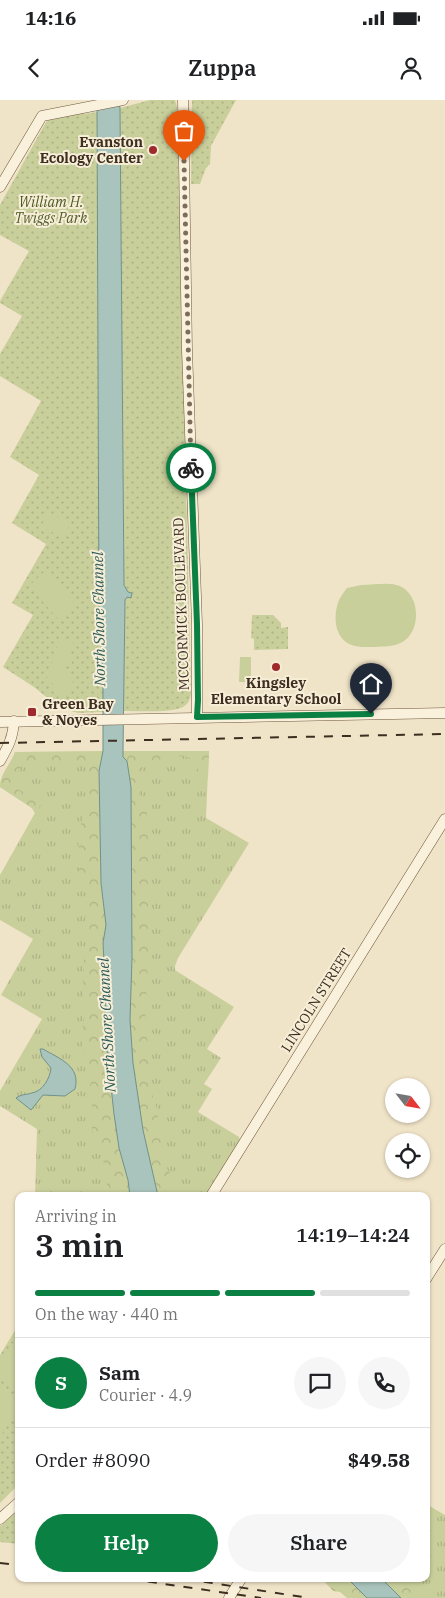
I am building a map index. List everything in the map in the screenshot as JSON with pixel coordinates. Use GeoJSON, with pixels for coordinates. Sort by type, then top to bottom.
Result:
{"type":"FeatureCollection","features":[{"type":"Feature","properties":{"kind":"main road"},"geometry":{"type":"LineString","coordinates":[[0,187],[42,116],[123,100]]}},
{"type":"Feature","properties":{"kind":"main road","name":"MCCORMICK BOULEVARD"},"geometry":{"type":"LineString","coordinates":[[183,100],[187,350],[197,624],[197,717]]}},
{"type":"Feature","properties":{"kind":"main road"},"geometry":{"type":"LineString","coordinates":[[0,722],[445,713]]}},
{"type":"Feature","properties":{"kind":"main road"},"geometry":{"type":"LineString","coordinates":[[1,760],[2,749],[8,730],[14,722]]}},
{"type":"Feature","properties":{"kind":"main road","name":"LINCOLN STREET"},"geometry":{"type":"LineString","coordinates":[[213,1192],[445,819]]}},
{"type":"Feature","properties":{"kind":"main road"},"geometry":{"type":"LineString","coordinates":[[430,1273],[445,1249]]}},
{"type":"Feature","properties":{"kind":"main road"},"geometry":{"type":"LineString","coordinates":[[0,1519],[15,1506]]}},
{"type":"Feature","properties":{"kind":"main road"},"geometry":{"type":"LineString","coordinates":[[229,1598],[239,1582]]}},
{"type":"Feature","properties":{"kind":"green space"},"geometry":{"type":"Polygon","coordinates":[[[150,100],[175,100],[177,107],[191,694],[186,705],[178,709],[123,711],[125,600],[132,593],[128,592],[124,585],[120,108],[150,100]]]}},
{"type":"Feature","properties":{"kind":"green space"},"geometry":{"type":"Polygon","coordinates":[[[192,100],[236,100],[211,146],[210,164],[206,168],[200,184],[191,184],[192,100]]]}},
{"type":"Feature","properties":{"kind":"green space","name":"William H. Twiggs Park"},"geometry":{"type":"Polygon","coordinates":[[[83,112],[84,114],[97,112],[99,617],[103,674],[103,712],[78,713],[45,696],[3,667],[33,615],[12,603],[46,544],[12,523],[39,475],[10,457],[41,401],[0,376],[0,354],[22,316],[0,303],[0,301],[29,251],[0,235],[0,205],[46,122],[52,118],[83,112]]]}},
{"type":"Feature","properties":{"kind":"green space"},"geometry":{"type":"Polygon","coordinates":[[[49,512],[70,524],[63,538],[41,526],[49,512]]]}},
{"type":"Feature","properties":{"kind":"green space"},"geometry":{"type":"Polygon","coordinates":[[[45,571],[75,604],[58,619],[29,586],[45,571]]]}},
{"type":"Feature","properties":{"kind":"green space"},"geometry":{"type":"Polygon","coordinates":[[[392,584],[405,589],[410,594],[414,602],[416,621],[412,632],[404,641],[390,646],[362,647],[349,644],[340,636],[336,625],[336,612],[339,600],[347,588],[361,585],[392,584]]]}},
{"type":"Feature","properties":{"kind":"green space"},"geometry":{"type":"Polygon","coordinates":[[[252,615],[273,615],[281,623],[281,628],[288,627],[288,649],[254,650],[254,639],[251,638],[252,615]]]}},
{"type":"Feature","properties":{"kind":"green space"},"geometry":{"type":"Polygon","coordinates":[[[60,638],[74,641],[70,653],[72,664],[67,665],[65,669],[75,686],[62,696],[53,683],[46,681],[60,638]]]}},
{"type":"Feature","properties":{"kind":"green space"},"geometry":{"type":"Polygon","coordinates":[[[240,657],[251,657],[251,682],[239,682],[240,657]]]}},
{"type":"Feature","properties":{"kind":"green space"},"geometry":{"type":"Polygon","coordinates":[[[103,751],[99,771],[101,883],[106,925],[103,943],[106,997],[104,1022],[119,1148],[130,1192],[107,1192],[107,1172],[92,1130],[93,1109],[89,1095],[91,1079],[88,1068],[89,1059],[81,1038],[86,1008],[82,990],[86,942],[85,914],[82,906],[85,894],[79,878],[80,853],[78,844],[82,819],[89,805],[85,797],[88,790],[87,769],[83,765],[78,767],[70,763],[48,766],[28,761],[22,765],[14,784],[19,790],[30,793],[35,801],[40,803],[39,816],[42,822],[31,821],[35,813],[32,808],[0,787],[0,782],[15,752],[103,751]]]}},
{"type":"Feature","properties":{"kind":"green space"},"geometry":{"type":"Polygon","coordinates":[[[123,751],[209,751],[208,778],[196,774],[198,762],[182,756],[144,762],[140,786],[140,794],[145,801],[147,812],[146,820],[150,834],[149,851],[152,858],[149,884],[152,900],[149,917],[152,923],[150,935],[152,942],[148,963],[145,1025],[153,1099],[158,1111],[158,1124],[162,1132],[163,1160],[179,1192],[157,1192],[143,1130],[133,1063],[130,1020],[132,958],[130,780],[127,761],[123,757],[123,751]]]}},
{"type":"Feature","properties":{"kind":"green space"},"geometry":{"type":"Polygon","coordinates":[[[209,751],[206,818],[249,843],[178,958],[175,966],[175,970],[234,1007],[207,1049],[221,1058],[204,1084],[212,1089],[198,1112],[239,1137],[240,1141],[208,1192],[35,1192],[37,1129],[0,1106],[0,1091],[42,1019],[1,995],[33,939],[0,920],[0,875],[35,813],[32,808],[0,787],[0,782],[15,752],[209,751]]]}},
{"type":"Feature","properties":{"kind":"green space"},"geometry":{"type":"Polygon","coordinates":[[[15,1331],[15,1488],[0,1503],[0,1355],[15,1331]]]}},
{"type":"Feature","properties":{"kind":"green space"},"geometry":{"type":"Polygon","coordinates":[[[15,1340],[15,1387],[0,1377],[0,1364],[15,1340]]]}},
{"type":"Feature","properties":{"kind":"green space"},"geometry":{"type":"Polygon","coordinates":[[[0,1389],[15,1398],[15,1413],[0,1437],[0,1389]]]}},
{"type":"Feature","properties":{"kind":"green space"},"geometry":{"type":"Polygon","coordinates":[[[430,1506],[445,1515],[445,1598],[401,1598],[385,1582],[430,1582],[430,1506]]]}},
{"type":"Feature","properties":{"kind":"green space"},"geometry":{"type":"Polygon","coordinates":[[[15,1513],[15,1544],[0,1542],[0,1526],[15,1513]]]}},
{"type":"Feature","properties":{"kind":"green space"},"geometry":{"type":"Polygon","coordinates":[[[325,1582],[351,1582],[367,1598],[347,1598],[340,1592],[333,1591],[325,1582]]]}},
{"type":"Feature","properties":{"kind":"green space"},"geometry":{"type":"Polygon","coordinates":[[[385,1582],[410,1582],[431,1598],[401,1598],[385,1582]]]}},
{"type":"Feature","properties":{"kind":"water","name":"North Shore Channel"},"geometry":{"type":"Polygon","coordinates":[[[97,100],[119,100],[124,585],[128,592],[132,593],[131,598],[127,597],[125,600],[123,751],[123,757],[127,761],[131,787],[132,958],[130,1020],[133,1063],[143,1130],[157,1192],[130,1192],[119,1148],[104,1022],[106,997],[103,943],[106,925],[101,883],[99,771],[103,751],[103,674],[99,617],[97,100]]]}},
{"type":"Feature","properties":{"kind":"water"},"geometry":{"type":"Polygon","coordinates":[[[40,1049],[68,1064],[75,1074],[75,1089],[65,1096],[43,1095],[31,1110],[16,1098],[39,1090],[43,1087],[49,1076],[51,1068],[42,1057],[40,1049]]]}},
{"type":"Feature","properties":{"kind":"water"},"geometry":{"type":"Polygon","coordinates":[[[351,1582],[385,1582],[401,1598],[367,1598],[351,1582]]]}},
{"type":"Feature","properties":{"kind":"railway"},"geometry":{"type":"LineString","coordinates":[[0,743],[445,734]]}},
{"type":"Feature","properties":{"kind":"railway"},"geometry":{"type":"LineString","coordinates":[[0,1563],[15,1565]]}},
{"type":"Feature","properties":{"kind":"railway"},"geometry":{"type":"LineString","coordinates":[[151,1582],[261,1598]]}},
{"type":"Feature","properties":{"kind":"railway"},"geometry":{"type":"LineString","coordinates":[[205,1582],[309,1598]]}},
{"type":"Feature","properties":{"kind":"way so far"},"geometry":{"type":"LineString","coordinates":[[184,161],[191,468]]}},
{"type":"Feature","properties":{"kind":"place","name":"Evanston Ecology Center"},"geometry":{"type":"Point","coordinates":[153,150]}},
{"type":"Feature","properties":{"kind":"place","name":"Kingsley Elementary School"},"geometry":{"type":"Point","coordinates":[276,667]}},
{"type":"Feature","properties":{"kind":"place","name":"Green Bay & Noyes"},"geometry":{"type":"Point","coordinates":[32,712]}},
{"type":"Feature","properties":{"kind":"route"},"geometry":{"type":"LineString","coordinates":[[191,468],[197,624],[197,717],[371,714]]}}]}
